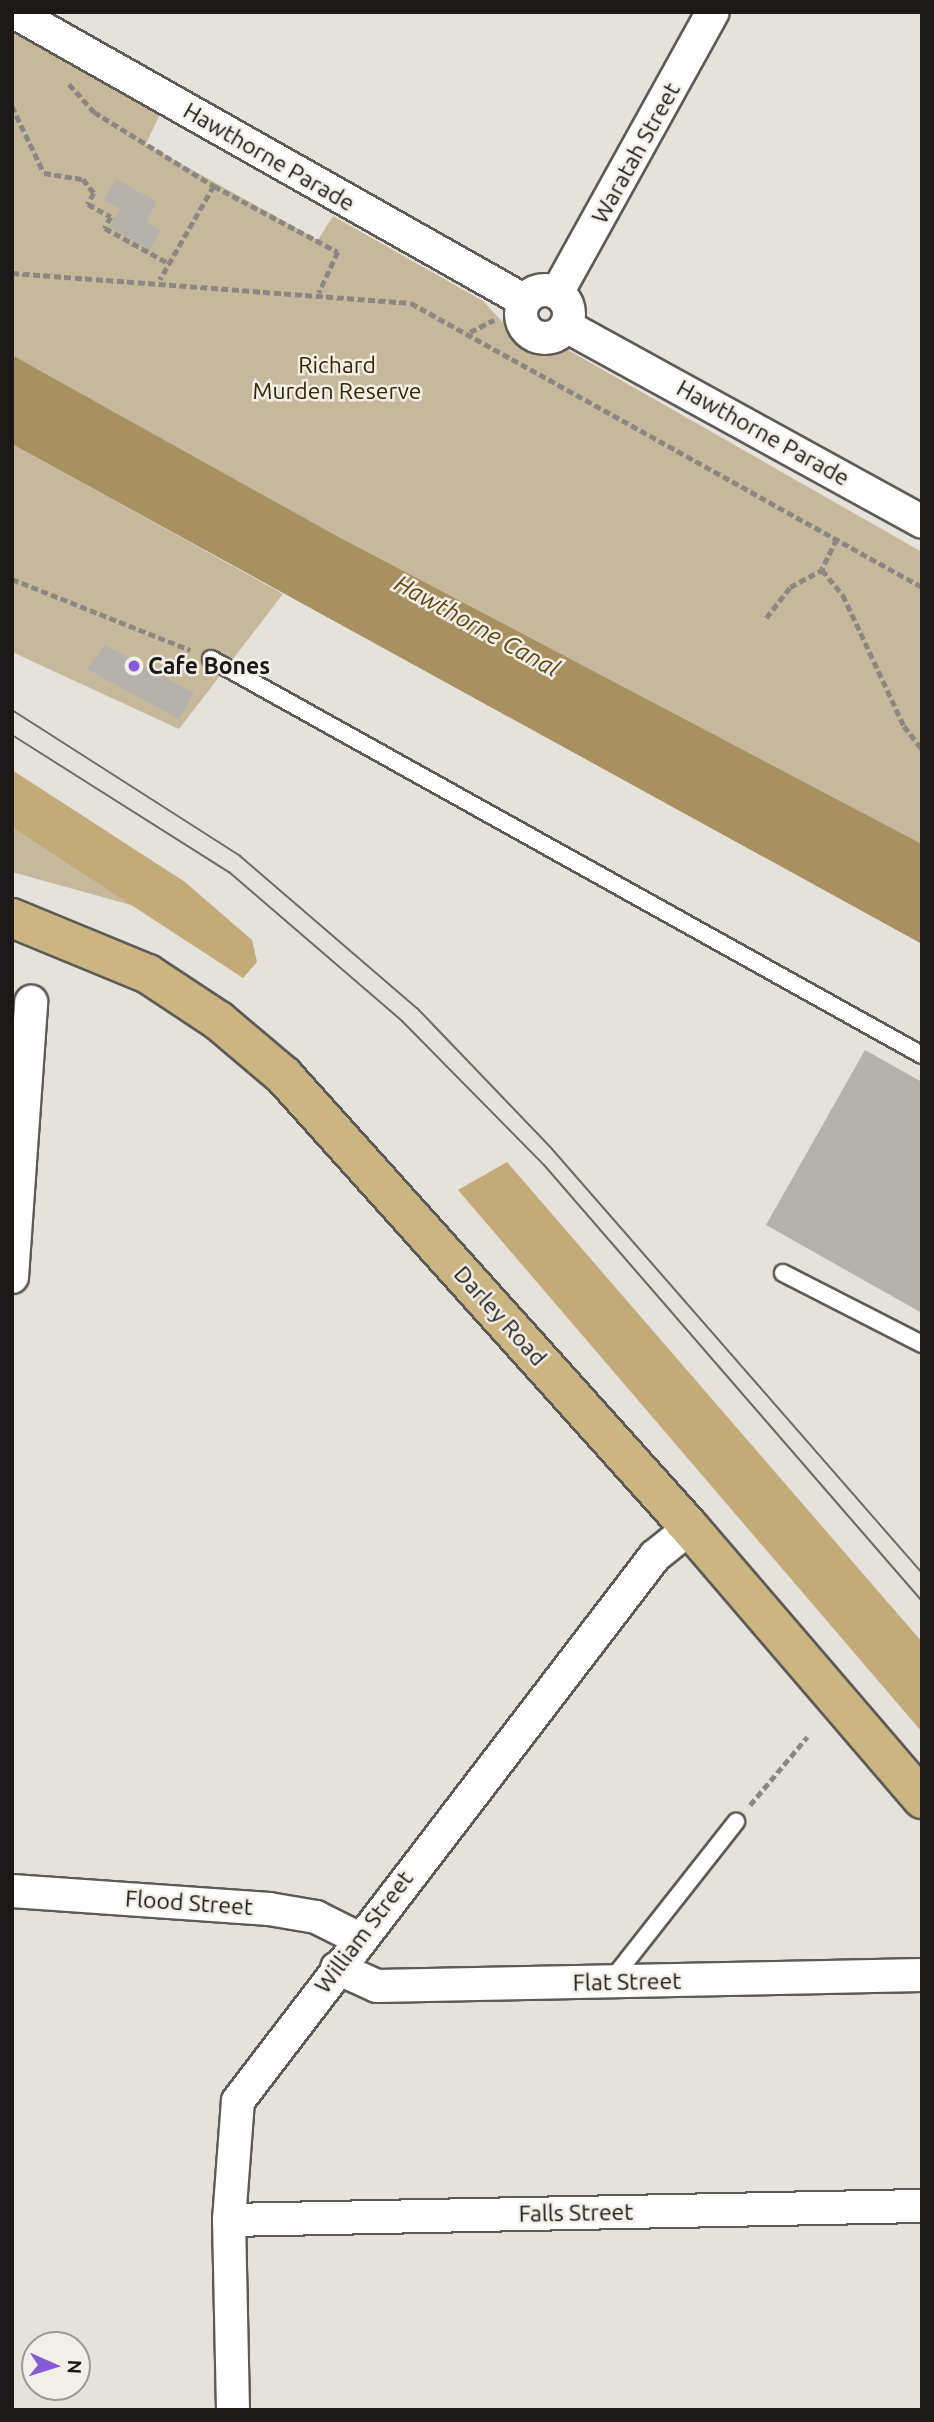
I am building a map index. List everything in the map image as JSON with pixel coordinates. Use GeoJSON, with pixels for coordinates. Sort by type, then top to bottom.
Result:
{"type":"FeatureCollection","features":[{"type":"Feature","properties":{"kind":"main road","name":"Darley Road"},"geometry":{"type":"LineString","coordinates":[[12,918],[148,974],[219,1021],[284,1076],[690,1528],[922,1799]]}},
{"type":"Feature","properties":{"kind":"street","name":"Waratah Street"},"geometry":{"type":"LineString","coordinates":[[557,293],[713,12]]}},
{"type":"Feature","properties":{"kind":"street","name":"Hawthorne Parade"},"geometry":{"type":"LineString","coordinates":[[25,15],[525,301]]}},
{"type":"Feature","properties":{"kind":"street"},"geometry":{"type":"LineString","coordinates":[[536,291],[557,293],[567,304],[566,326],[547,338],[533,334],[521,315],[525,301],[536,291]]}},
{"type":"Feature","properties":{"kind":"street","name":"Hawthorne Parade"},"geometry":{"type":"LineString","coordinates":[[566,326],[922,522]]}},
{"type":"Feature","properties":{"kind":"street"},"geometry":{"type":"LineString","coordinates":[[12,1277],[32,1002]]}},
{"type":"Feature","properties":{"kind":"street","name":"William Street"},"geometry":{"type":"LineString","coordinates":[[233,2410],[229,2220],[238,2101],[337,1968],[655,1556],[690,1528]]}},
{"type":"Feature","properties":{"kind":"street","name":"Flood Street"},"geometry":{"type":"LineString","coordinates":[[12,1891],[269,1909],[316,1917],[360,1938]]}},
{"type":"Feature","properties":{"kind":"street","name":"Flat Street"},"geometry":{"type":"LineString","coordinates":[[337,1968],[376,1986],[922,1975]]}},
{"type":"Feature","properties":{"kind":"street","name":"Falls Street"},"geometry":{"type":"LineString","coordinates":[[229,2220],[922,2206]]}},
{"type":"Feature","properties":{"kind":"lane"},"geometry":{"type":"LineString","coordinates":[[211,659],[922,1055]]}},
{"type":"Feature","properties":{"kind":"lane"},"geometry":{"type":"LineString","coordinates":[[783,1273],[922,1343]]}},
{"type":"Feature","properties":{"kind":"lane"},"geometry":{"type":"LineString","coordinates":[[609,1983],[736,1822]]}},
{"type":"Feature","properties":{"kind":"path"},"geometry":{"type":"LineString","coordinates":[[62,76],[94,112],[214,186],[338,252],[319,293]]}},
{"type":"Feature","properties":{"kind":"path"},"geometry":{"type":"LineString","coordinates":[[12,106],[44,173],[83,179],[94,193],[88,204],[111,216],[105,229],[170,264]]}},
{"type":"Feature","properties":{"kind":"path"},"geometry":{"type":"LineString","coordinates":[[160,280],[214,186]]}},
{"type":"Feature","properties":{"kind":"path"},"geometry":{"type":"LineString","coordinates":[[12,273],[160,280],[411,303],[470,332],[922,587]]}},
{"type":"Feature","properties":{"kind":"path"},"geometry":{"type":"LineString","coordinates":[[470,332],[494,320]]}},
{"type":"Feature","properties":{"kind":"path"},"geometry":{"type":"LineString","coordinates":[[766,618],[790,587],[822,570],[837,539]]}},
{"type":"Feature","properties":{"kind":"path"},"geometry":{"type":"LineString","coordinates":[[822,570],[843,595],[904,726],[922,748]]}},
{"type":"Feature","properties":{"kind":"path"},"geometry":{"type":"LineString","coordinates":[[12,579],[211,659]]}},
{"type":"Feature","properties":{"kind":"path"},"geometry":{"type":"LineString","coordinates":[[736,1822],[807,1737]]}},
{"type":"Feature","properties":{"kind":"green space","name":"Richard Murden Reserve"},"geometry":{"type":"Polygon","coordinates":[[[12,29],[161,112],[146,144],[318,240],[333,216],[483,301],[515,335],[554,342],[922,552],[922,844],[337,536],[12,355],[12,29]]]}},
{"type":"Feature","properties":{"kind":"green space"},"geometry":{"type":"Polygon","coordinates":[[[12,444],[283,594],[179,729],[12,652],[12,444]]]}},
{"type":"Feature","properties":{"kind":"green space"},"geometry":{"type":"Polygon","coordinates":[[[12,827],[142,908],[12,872],[12,827]]]}},
{"type":"Feature","properties":{"kind":"shaded area"},"geometry":{"type":"Polygon","coordinates":[[[12,770],[185,882],[252,940],[257,962],[243,978],[12,827],[12,770]]]}},
{"type":"Feature","properties":{"kind":"shaded area"},"geometry":{"type":"Polygon","coordinates":[[[507,1162],[922,1642],[922,1732],[458,1190],[507,1162]]]}},
{"type":"Feature","properties":{"kind":"water","name":"Hawthorne Canal"},"geometry":{"type":"Polygon","coordinates":[[[12,355],[337,536],[922,844],[922,944],[12,444],[12,355]]]}},
{"type":"Feature","properties":{"kind":"building"},"geometry":{"type":"Polygon","coordinates":[[[116,179],[157,202],[146,222],[161,230],[150,250],[109,227],[120,209],[103,200],[116,179]]]}},
{"type":"Feature","properties":{"kind":"building"},"geometry":{"type":"Polygon","coordinates":[[[105,645],[194,693],[179,719],[87,669],[105,645]]]}},
{"type":"Feature","properties":{"kind":"building"},"geometry":{"type":"Polygon","coordinates":[[[865,1050],[922,1082],[922,1313],[766,1225],[865,1050]]]}},
{"type":"Feature","properties":{"kind":"tram line"},"geometry":{"type":"LineString","coordinates":[[12,710],[240,856],[417,1008],[552,1149],[922,1573]]}},
{"type":"Feature","properties":{"kind":"tram line"},"geometry":{"type":"LineString","coordinates":[[12,735],[229,872],[402,1021],[544,1165],[922,1601]]}},
{"type":"Feature","properties":{"kind":"place","name":"Cafe Bones"},"geometry":{"type":"Point","coordinates":[134,666]}}]}
